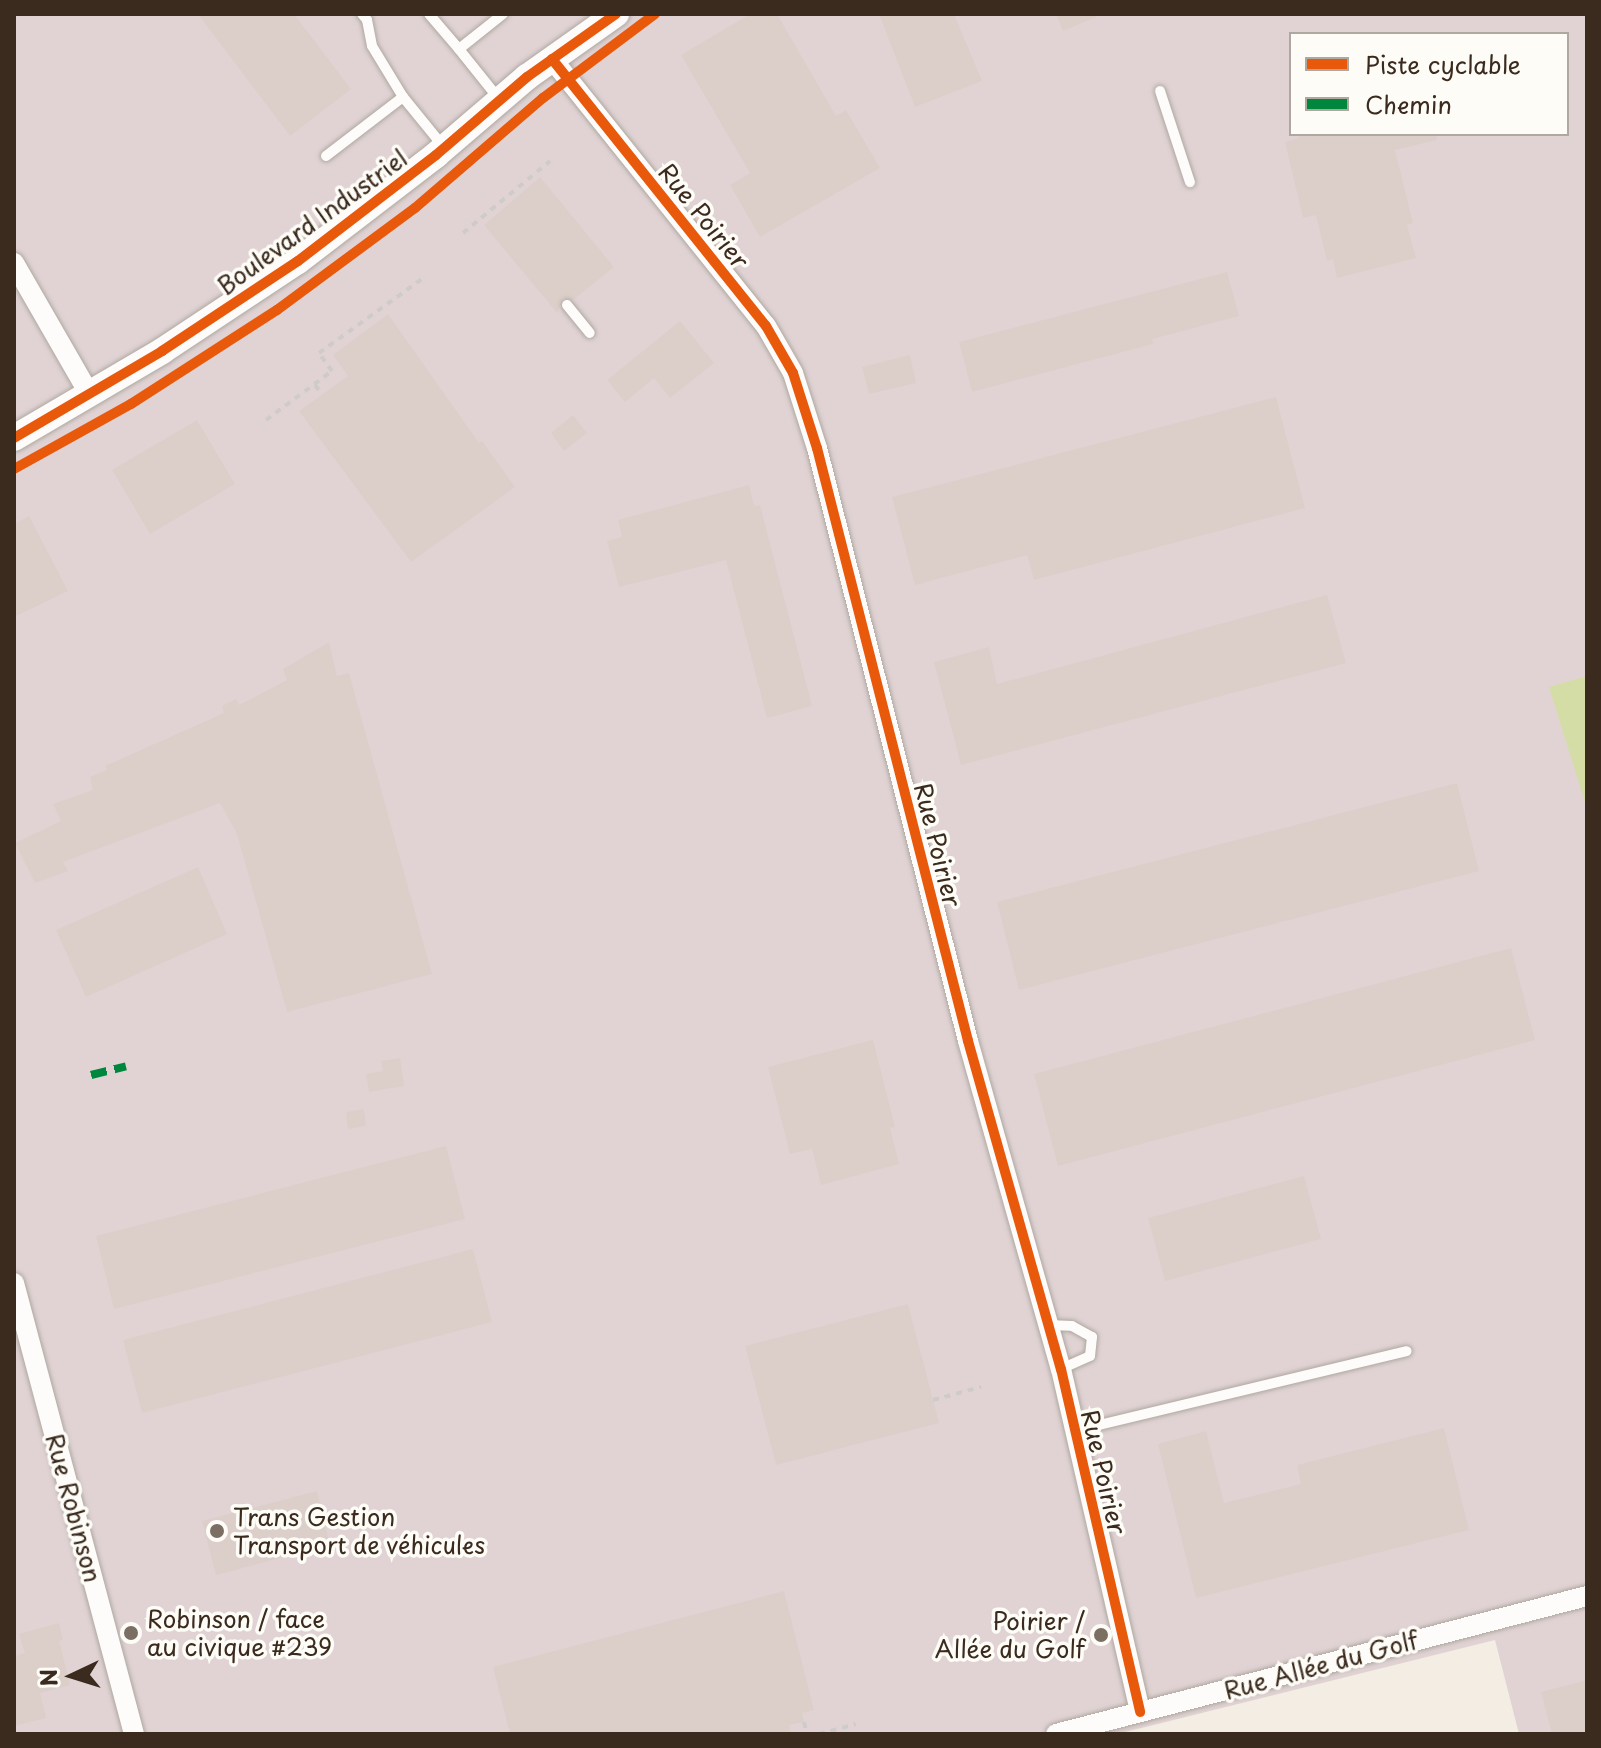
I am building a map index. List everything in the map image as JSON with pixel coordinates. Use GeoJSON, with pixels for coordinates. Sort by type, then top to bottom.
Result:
{"type":"FeatureCollection","features":[{"type":"Feature","properties":{"kind":"street","name":"Boulevard Industriel"},"geometry":{"type":"LineString","coordinates":[[14,438],[90,395],[262,286],[445,148],[600,21]]}},
{"type":"Feature","properties":{"kind":"street","name":"Rue Poirier"},"geometry":{"type":"LineString","coordinates":[[552,59],[766,326],[793,373],[814,437],[946,958],[1045,1325],[1061,1369],[1140,1712]]}},
{"type":"Feature","properties":{"kind":"street"},"geometry":{"type":"LineString","coordinates":[[14,263],[90,395]]}},
{"type":"Feature","properties":{"kind":"street","name":"Rue Robinson"},"geometry":{"type":"LineString","coordinates":[[14,1283],[134,1734]]}},
{"type":"Feature","properties":{"kind":"street","name":"Rue Allée du Golf"},"geometry":{"type":"LineString","coordinates":[[1056,1734],[1587,1596]]}},
{"type":"Feature","properties":{"kind":"lane"},"geometry":{"type":"LineString","coordinates":[[362,14],[367,20],[372,46],[403,97],[445,148]]}},
{"type":"Feature","properties":{"kind":"lane"},"geometry":{"type":"LineString","coordinates":[[429,14],[500,101]]}},
{"type":"Feature","properties":{"kind":"lane"},"geometry":{"type":"LineString","coordinates":[[459,49],[503,14]]}},
{"type":"Feature","properties":{"kind":"lane"},"geometry":{"type":"LineString","coordinates":[[1160,91],[1190,182]]}},
{"type":"Feature","properties":{"kind":"lane"},"geometry":{"type":"LineString","coordinates":[[326,156],[403,97]]}},
{"type":"Feature","properties":{"kind":"lane"},"geometry":{"type":"LineString","coordinates":[[567,305],[590,333]]}},
{"type":"Feature","properties":{"kind":"lane"},"geometry":{"type":"LineString","coordinates":[[1045,1325],[1072,1326],[1092,1337],[1090,1356],[1061,1369]]}},
{"type":"Feature","properties":{"kind":"lane"},"geometry":{"type":"LineString","coordinates":[[1074,1431],[1407,1351]]}},
{"type":"Feature","properties":{"kind":"path"},"geometry":{"type":"LineString","coordinates":[[463,233],[550,161]]}},
{"type":"Feature","properties":{"kind":"path"},"geometry":{"type":"LineString","coordinates":[[266,420],[332,371],[319,353],[422,279]]}},
{"type":"Feature","properties":{"kind":"path"},"geometry":{"type":"LineString","coordinates":[[315,385],[322,394]]}},
{"type":"Feature","properties":{"kind":"path"},"geometry":{"type":"LineString","coordinates":[[933,1400],[981,1387]]}},
{"type":"Feature","properties":{"kind":"path"},"geometry":{"type":"LineString","coordinates":[[804,1722],[807,1734]]}},
{"type":"Feature","properties":{"kind":"path"},"geometry":{"type":"LineString","coordinates":[[819,1734],[856,1724]]}},
{"type":"Feature","properties":{"kind":"shaded area"},"geometry":{"type":"Polygon","coordinates":[[[14,14],[1587,14],[1587,1734],[1519,1734],[1495,1640],[1117,1734],[14,1734],[14,14]]]}},
{"type":"Feature","properties":{"kind":"green space"},"geometry":{"type":"Polygon","coordinates":[[[1587,676],[1587,809],[1549,687],[1587,676]]]}},
{"type":"Feature","properties":{"kind":"building"},"geometry":{"type":"Polygon","coordinates":[[[198,14],[294,14],[351,89],[290,136],[198,14]]]}},
{"type":"Feature","properties":{"kind":"building"},"geometry":{"type":"Polygon","coordinates":[[[750,14],[777,14],[836,116],[846,110],[880,168],[760,237],[730,185],[750,173],[681,55],[750,14]]]}},
{"type":"Feature","properties":{"kind":"building"},"geometry":{"type":"Polygon","coordinates":[[[879,14],[954,14],[982,81],[915,107],[879,14]]]}},
{"type":"Feature","properties":{"kind":"building"},"geometry":{"type":"Polygon","coordinates":[[[1056,14],[1103,14],[1063,31],[1056,14]]]}},
{"type":"Feature","properties":{"kind":"building"},"geometry":{"type":"Polygon","coordinates":[[[1436,136],[1437,140],[1395,150],[1413,223],[1407,225],[1416,258],[1337,278],[1333,259],[1327,261],[1316,215],[1303,218],[1285,142],[1299,138],[1436,136]]]}},
{"type":"Feature","properties":{"kind":"building"},"geometry":{"type":"Polygon","coordinates":[[[540,177],[614,267],[573,300],[563,298],[557,313],[484,225],[540,177]]]}},
{"type":"Feature","properties":{"kind":"building"},"geometry":{"type":"Polygon","coordinates":[[[1227,272],[1239,316],[1152,339],[1153,344],[972,392],[959,342],[1227,272]]]}},
{"type":"Feature","properties":{"kind":"building"},"geometry":{"type":"Polygon","coordinates":[[[388,314],[479,443],[482,441],[515,487],[411,562],[299,411],[348,376],[333,355],[388,314]]]}},
{"type":"Feature","properties":{"kind":"building"},"geometry":{"type":"Polygon","coordinates":[[[680,321],[714,363],[670,398],[654,378],[625,402],[607,380],[680,321]]]}},
{"type":"Feature","properties":{"kind":"building"},"geometry":{"type":"Polygon","coordinates":[[[910,355],[916,383],[869,394],[862,367],[910,355]]]}},
{"type":"Feature","properties":{"kind":"building"},"geometry":{"type":"Polygon","coordinates":[[[1276,397],[1305,508],[1034,580],[1027,555],[915,585],[892,497],[1276,397]]]}},
{"type":"Feature","properties":{"kind":"building"},"geometry":{"type":"Polygon","coordinates":[[[573,415],[587,433],[564,451],[551,433],[573,415]]]}},
{"type":"Feature","properties":{"kind":"building"},"geometry":{"type":"Polygon","coordinates":[[[197,420],[235,484],[150,534],[112,470],[197,420]]]}},
{"type":"Feature","properties":{"kind":"building"},"geometry":{"type":"Polygon","coordinates":[[[749,485],[754,506],[760,505],[812,706],[767,718],[726,560],[619,587],[607,541],[622,537],[618,520],[749,485]]]}},
{"type":"Feature","properties":{"kind":"building"},"geometry":{"type":"Polygon","coordinates":[[[29,516],[68,591],[14,617],[14,524],[29,516]]]}},
{"type":"Feature","properties":{"kind":"building"},"geometry":{"type":"Polygon","coordinates":[[[1327,595],[1346,663],[961,765],[934,662],[989,647],[997,684],[1327,595]]]}},
{"type":"Feature","properties":{"kind":"building"},"geometry":{"type":"Polygon","coordinates":[[[329,642],[337,676],[349,673],[432,974],[287,1012],[237,834],[220,803],[63,862],[68,871],[35,883],[15,843],[61,821],[53,804],[93,790],[90,777],[107,770],[105,766],[224,713],[222,706],[236,699],[239,705],[287,680],[283,669],[329,642]]]}},
{"type":"Feature","properties":{"kind":"building"},"geometry":{"type":"Polygon","coordinates":[[[1457,783],[1479,871],[1019,990],[997,902],[1457,783]]]}},
{"type":"Feature","properties":{"kind":"building"},"geometry":{"type":"Polygon","coordinates":[[[198,867],[227,934],[86,997],[56,930],[198,867]]]}},
{"type":"Feature","properties":{"kind":"building"},"geometry":{"type":"Polygon","coordinates":[[[1511,948],[1535,1040],[1058,1166],[1034,1074],[1511,948]]]}},
{"type":"Feature","properties":{"kind":"building"},"geometry":{"type":"Polygon","coordinates":[[[873,1040],[895,1127],[890,1128],[899,1164],[821,1185],[812,1149],[790,1154],[768,1067],[873,1040]]]}},
{"type":"Feature","properties":{"kind":"building"},"geometry":{"type":"Polygon","coordinates":[[[400,1058],[404,1086],[369,1092],[366,1074],[383,1071],[381,1061],[400,1058]]]}},
{"type":"Feature","properties":{"kind":"building"},"geometry":{"type":"Polygon","coordinates":[[[364,1109],[366,1126],[348,1129],[346,1112],[364,1109]]]}},
{"type":"Feature","properties":{"kind":"building"},"geometry":{"type":"Polygon","coordinates":[[[446,1146],[465,1219],[114,1309],[96,1236],[446,1146]]]}},
{"type":"Feature","properties":{"kind":"building"},"geometry":{"type":"Polygon","coordinates":[[[1304,1176],[1321,1239],[1165,1281],[1148,1218],[1304,1176]]]}},
{"type":"Feature","properties":{"kind":"building"},"geometry":{"type":"Polygon","coordinates":[[[473,1249],[492,1322],[142,1413],[123,1340],[473,1249]]]}},
{"type":"Feature","properties":{"kind":"building"},"geometry":{"type":"Polygon","coordinates":[[[908,1304],[939,1423],[776,1465],[745,1346],[908,1304]]]}},
{"type":"Feature","properties":{"kind":"building"},"geometry":{"type":"Polygon","coordinates":[[[1444,1428],[1469,1530],[1196,1598],[1158,1444],[1206,1431],[1224,1503],[1301,1484],[1297,1465],[1444,1428]]]}},
{"type":"Feature","properties":{"kind":"building"},"geometry":{"type":"Polygon","coordinates":[[[317,1491],[330,1545],[216,1575],[202,1521],[317,1491]]]}},
{"type":"Feature","properties":{"kind":"building"},"geometry":{"type":"Polygon","coordinates":[[[784,1591],[814,1710],[802,1713],[804,1722],[789,1725],[791,1734],[510,1734],[493,1667],[784,1591]]]}},
{"type":"Feature","properties":{"kind":"building"},"geometry":{"type":"Polygon","coordinates":[[[59,1623],[63,1640],[59,1641],[70,1685],[40,1693],[46,1718],[14,1726],[14,1656],[25,1653],[19,1634],[59,1623]]]}},
{"type":"Feature","properties":{"kind":"building"},"geometry":{"type":"Polygon","coordinates":[[[1587,1680],[1587,1734],[1552,1734],[1541,1692],[1587,1680]]]}},
{"type":"Feature","properties":{"kind":"marked path"},"geometry":{"type":"LineString","coordinates":[[91,1075],[126,1066]]}},
{"type":"Feature","properties":{"kind":"cycle path"},"geometry":{"type":"LineString","coordinates":[[14,438],[162,351],[298,261],[436,155],[527,77],[616,14]]}},
{"type":"Feature","properties":{"kind":"cycle path"},"geometry":{"type":"LineString","coordinates":[[14,469],[131,404],[277,310],[415,208],[543,98],[655,14]]}},
{"type":"Feature","properties":{"kind":"cycle path"},"geometry":{"type":"LineString","coordinates":[[552,59],[766,326],[793,373],[817,448],[968,1041],[1061,1369],[1140,1712]]}},
{"type":"Feature","properties":{"kind":"place","name":"Trans Gestion Transport de véhicules"},"geometry":{"type":"Point","coordinates":[217,1531]}},
{"type":"Feature","properties":{"kind":"place","name":"Robinson / face au civique #239"},"geometry":{"type":"Point","coordinates":[131,1633]}},
{"type":"Feature","properties":{"kind":"place","name":"Poirier / Allée du Golf"},"geometry":{"type":"Point","coordinates":[1101,1635]}}]}
